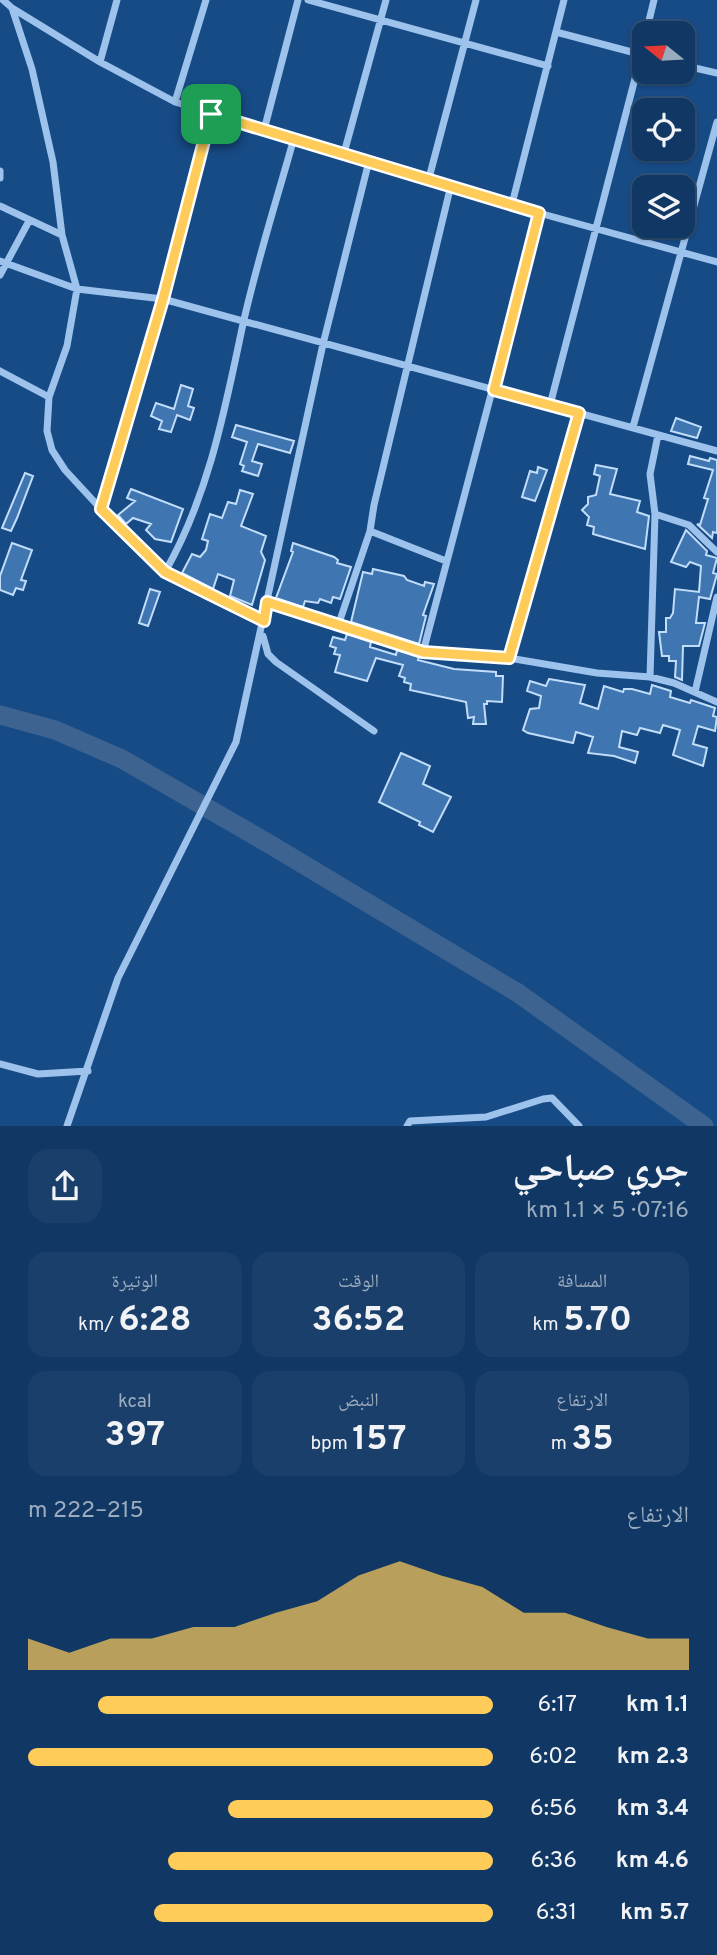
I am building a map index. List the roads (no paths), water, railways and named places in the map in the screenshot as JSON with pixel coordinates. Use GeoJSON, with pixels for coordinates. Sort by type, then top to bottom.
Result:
{"type":"FeatureCollection","features":[{"type":"Feature","properties":{"kind":"street"},"geometry":{"type":"LineString","coordinates":[[4,0],[12,8],[100,62],[175,102],[539,213],[717,262]]}},
{"type":"Feature","properties":{"kind":"street"},"geometry":{"type":"LineString","coordinates":[[100,62],[117,0]]}},
{"type":"Feature","properties":{"kind":"street"},"geometry":{"type":"LineString","coordinates":[[175,102],[206,0]]}},
{"type":"Feature","properties":{"kind":"street"},"geometry":{"type":"LineString","coordinates":[[264,130],[299,0]]}},
{"type":"Feature","properties":{"kind":"street"},"geometry":{"type":"LineString","coordinates":[[308,0],[548,66]]}},
{"type":"Feature","properties":{"kind":"street"},"geometry":{"type":"LineString","coordinates":[[344,153],[386,0]]}},
{"type":"Feature","properties":{"kind":"street"},"geometry":{"type":"LineString","coordinates":[[429,178],[476,0]]}},
{"type":"Feature","properties":{"kind":"street"},"geometry":{"type":"LineString","coordinates":[[513,204],[564,0]]}},
{"type":"Feature","properties":{"kind":"street"},"geometry":{"type":"LineString","coordinates":[[649,21],[653,0]]}},
{"type":"Feature","properties":{"kind":"street"},"geometry":{"type":"LineString","coordinates":[[12,8],[32,69],[53,162],[62,235],[77,289],[67,346],[49,397],[47,431],[52,450],[65,470],[101,509],[165,572],[264,621]]}},
{"type":"Feature","properties":{"kind":"street"},"geometry":{"type":"LineString","coordinates":[[556,32],[632,52]]}},
{"type":"Feature","properties":{"kind":"street"},"geometry":{"type":"LineString","coordinates":[[695,68],[717,73]]}},
{"type":"Feature","properties":{"kind":"street"},"geometry":{"type":"LineString","coordinates":[[550,405],[635,84]]}},
{"type":"Feature","properties":{"kind":"street"},"geometry":{"type":"LineString","coordinates":[[101,509],[163,299],[211,114]]}},
{"type":"Feature","properties":{"kind":"street"},"geometry":{"type":"LineString","coordinates":[[633,427],[717,122]]}},
{"type":"Feature","properties":{"kind":"street"},"geometry":{"type":"LineString","coordinates":[[165,572],[181,543],[213,455],[232,386],[244,322],[294,138]]}},
{"type":"Feature","properties":{"kind":"street"},"geometry":{"type":"LineString","coordinates":[[67,1125],[88,1071],[118,978],[236,742],[323,344],[369,161]]}},
{"type":"Feature","properties":{"kind":"street"},"geometry":{"type":"LineString","coordinates":[[0,171],[0,178]]}},
{"type":"Feature","properties":{"kind":"street"},"geometry":{"type":"LineString","coordinates":[[338,626],[370,531],[451,185]]}},
{"type":"Feature","properties":{"kind":"street"},"geometry":{"type":"LineString","coordinates":[[0,206],[62,235]]}},
{"type":"Feature","properties":{"kind":"street"},"geometry":{"type":"LineString","coordinates":[[423,652],[539,213]]}},
{"type":"Feature","properties":{"kind":"street"},"geometry":{"type":"LineString","coordinates":[[0,275],[3,263],[29,221]]}},
{"type":"Feature","properties":{"kind":"street"},"geometry":{"type":"LineString","coordinates":[[3,263],[77,289],[163,299],[717,451]]}},
{"type":"Feature","properties":{"kind":"street"},"geometry":{"type":"LineString","coordinates":[[0,371],[49,397]]}},
{"type":"Feature","properties":{"kind":"street"},"geometry":{"type":"LineString","coordinates":[[509,658],[579,413]]}},
{"type":"Feature","properties":{"kind":"street"},"geometry":{"type":"LineString","coordinates":[[650,677],[655,514],[650,474],[658,435]]}},
{"type":"Feature","properties":{"kind":"street"},"geometry":{"type":"LineString","coordinates":[[655,514],[689,525],[717,552]]}},
{"type":"Feature","properties":{"kind":"street"},"geometry":{"type":"LineString","coordinates":[[370,531],[446,561]]}},
{"type":"Feature","properties":{"kind":"street"},"geometry":{"type":"LineString","coordinates":[[695,692],[717,597]]}},
{"type":"Feature","properties":{"kind":"street"},"geometry":{"type":"LineString","coordinates":[[267,602],[423,652],[509,658],[597,673],[650,677],[717,702]]}},
{"type":"Feature","properties":{"kind":"street"},"geometry":{"type":"LineString","coordinates":[[262,632],[268,654],[276,662],[374,731]]}},
{"type":"Feature","properties":{"kind":"street"},"geometry":{"type":"LineString","coordinates":[[0,1064],[38,1074],[88,1071]]}},
{"type":"Feature","properties":{"kind":"street"},"geometry":{"type":"LineString","coordinates":[[407,1125],[410,1121],[425,1118],[486,1117],[542,1098],[552,1098],[579,1125]]}},
{"type":"Feature","properties":{"kind":"waterway"},"geometry":{"type":"LineString","coordinates":[[0,715],[55,730],[122,759],[271,845],[518,993],[704,1126]]}}]}
